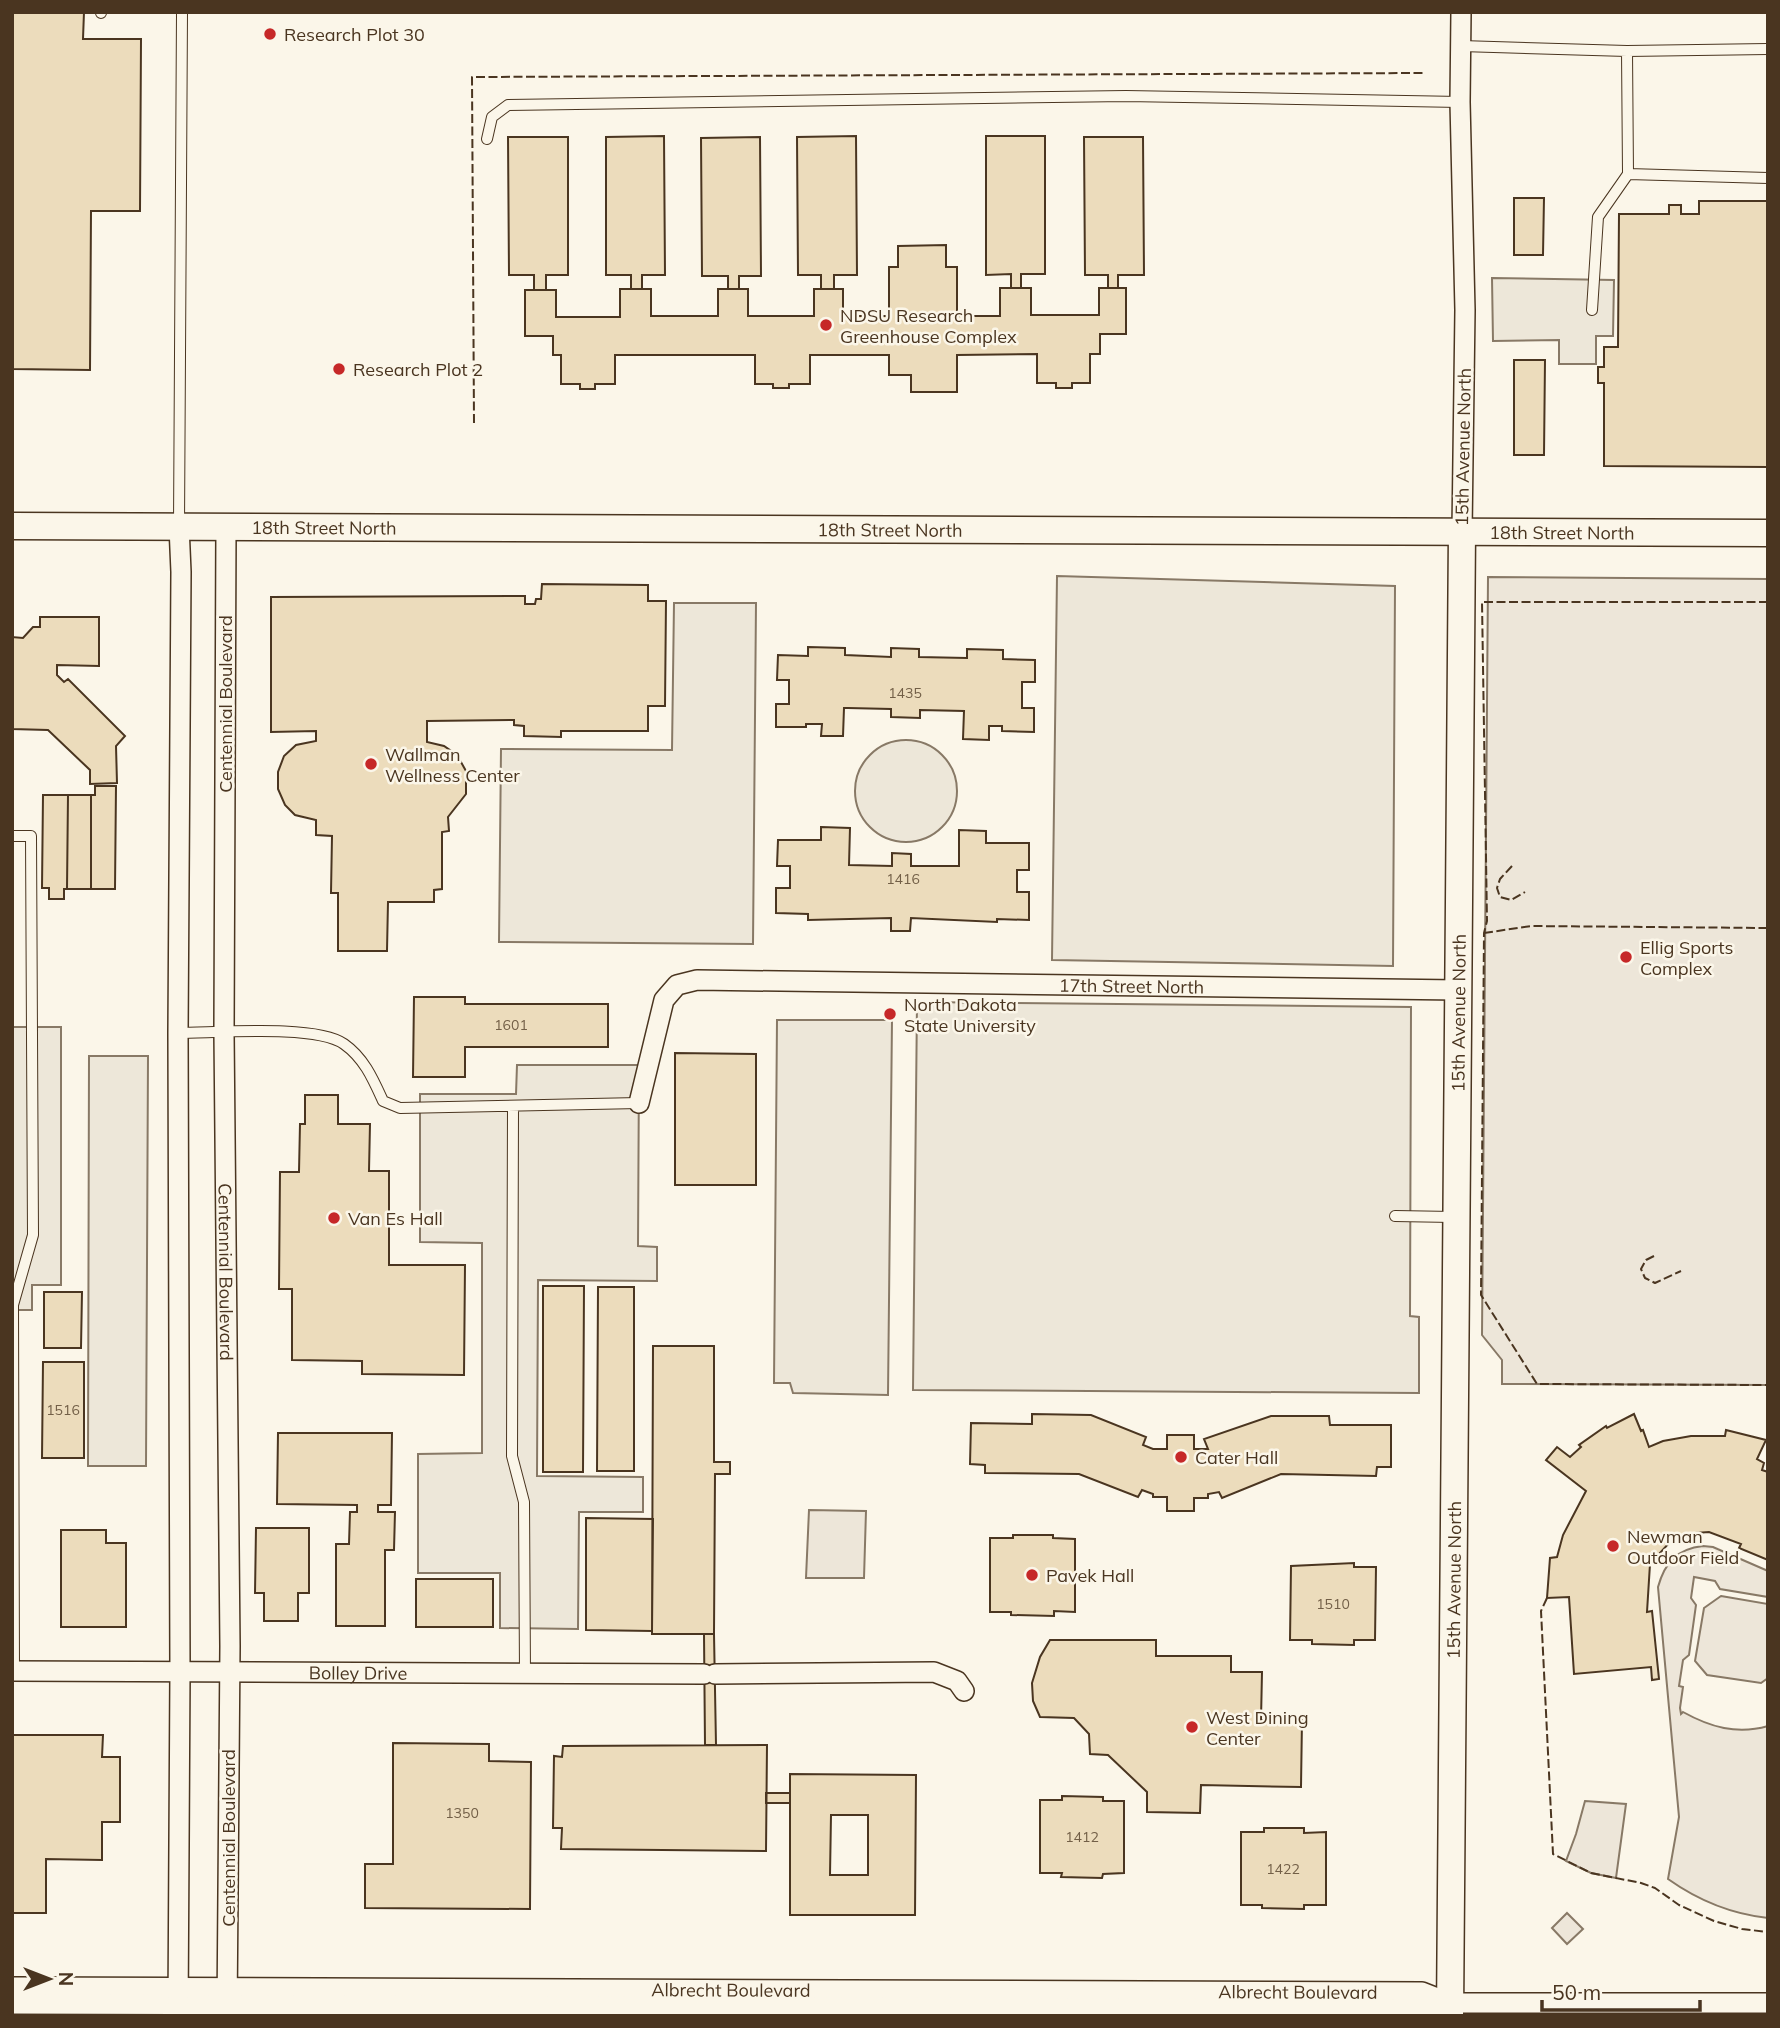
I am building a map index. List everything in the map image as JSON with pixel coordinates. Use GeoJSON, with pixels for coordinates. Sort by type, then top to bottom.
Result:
{"type":"FeatureCollection","features":[{"type":"Feature","properties":{"kind":"street","name":"15th Avenue North"},"geometry":{"type":"LineString","coordinates":[[1450,2010],[1465,310],[1460,102],[1461,12]]}},
{"type":"Feature","properties":{"kind":"street","name":"18th Street North"},"geometry":{"type":"LineString","coordinates":[[12,526],[1768,533]]}},
{"type":"Feature","properties":{"kind":"street"},"geometry":{"type":"LineString","coordinates":[[178,2003],[179,526]]}},
{"type":"Feature","properties":{"kind":"street","name":"Centennial Boulevard"},"geometry":{"type":"LineString","coordinates":[[226,526],[224,1032],[227,2003]]}},
{"type":"Feature","properties":{"kind":"street","name":"17th Street North"},"geometry":{"type":"LineString","coordinates":[[639,1103],[664,1000],[677,985],[697,980],[1458,990]]}},
{"type":"Feature","properties":{"kind":"street","name":"Bolley Drive"},"geometry":{"type":"LineString","coordinates":[[13,1671],[524,1674],[934,1672],[957,1681],[964,1691]]}},
{"type":"Feature","properties":{"kind":"street","name":"Albrecht Boulevard"},"geometry":{"type":"LineString","coordinates":[[12,1987],[178,2003]]}},
{"type":"Feature","properties":{"kind":"street","name":"Albrecht Boulevard"},"geometry":{"type":"LineString","coordinates":[[12,2004],[701,2004],[1450,2010],[1768,2003]]}},
{"type":"Feature","properties":{"kind":"lane"},"geometry":{"type":"LineString","coordinates":[[179,526],[182,12]]}},
{"type":"Feature","properties":{"kind":"lane"},"geometry":{"type":"LineString","coordinates":[[1461,46],[1627,51],[1768,49]]}},
{"type":"Feature","properties":{"kind":"lane"},"geometry":{"type":"LineString","coordinates":[[1592,310],[1598,216],[1628,174],[1627,51]]}},
{"type":"Feature","properties":{"kind":"lane"},"geometry":{"type":"LineString","coordinates":[[487,139],[492,117],[508,105],[1126,96],[1460,102]]}},
{"type":"Feature","properties":{"kind":"lane"},"geometry":{"type":"LineString","coordinates":[[1628,174],[1768,178]]}},
{"type":"Feature","properties":{"kind":"lane"},"geometry":{"type":"LineString","coordinates":[[12,836],[31,836],[33,1222],[33,1235],[13,1305],[13,1671]]}},
{"type":"Feature","properties":{"kind":"lane"},"geometry":{"type":"LineString","coordinates":[[178,1032],[313,1032],[343,1042],[369,1069],[383,1101],[400,1108],[639,1103]]}},
{"type":"Feature","properties":{"kind":"lane"},"geometry":{"type":"LineString","coordinates":[[513,1106],[512,1456],[524,1502],[524,1674]]}},
{"type":"Feature","properties":{"kind":"lane"},"geometry":{"type":"LineString","coordinates":[[1395,1216],[1457,1217]]}},
{"type":"Feature","properties":{"kind":"shaded area"},"geometry":{"type":"Polygon","coordinates":[[[1492,278],[1614,280],[1613,336],[1596,336],[1596,364],[1559,364],[1559,340],[1493,341],[1492,278]]]}},
{"type":"Feature","properties":{"kind":"shaded area"},"geometry":{"type":"Polygon","coordinates":[[[1057,576],[1395,586],[1393,966],[1052,960],[1057,576]]]}},
{"type":"Feature","properties":{"kind":"shaded area","name":"Ellig Sports Complex"},"geometry":{"type":"Polygon","coordinates":[[[1488,577],[1768,579],[1768,1385],[1502,1384],[1502,1360],[1482,1335],[1488,577]]]}},
{"type":"Feature","properties":{"kind":"shaded area"},"geometry":{"type":"Polygon","coordinates":[[[674,603],[756,603],[753,944],[499,942],[501,749],[672,750],[674,603]]]}},
{"type":"Feature","properties":{"kind":"shaded area"},"geometry":{"type":"Polygon","coordinates":[[[906,740],[935,748],[949,762],[957,791],[949,820],[935,834],[906,842],[877,834],[863,820],[855,791],[863,762],[877,748],[906,740]]]}},
{"type":"Feature","properties":{"kind":"shaded area"},"geometry":{"type":"Polygon","coordinates":[[[917,1002],[1411,1007],[1410,1316],[1419,1317],[1419,1393],[913,1390],[917,1002]]]}},
{"type":"Feature","properties":{"kind":"shaded area"},"geometry":{"type":"Polygon","coordinates":[[[777,1020],[892,1020],[888,1395],[793,1393],[790,1383],[774,1383],[777,1020]]]}},
{"type":"Feature","properties":{"kind":"shaded area"},"geometry":{"type":"Polygon","coordinates":[[[12,1027],[61,1027],[61,1285],[32,1285],[32,1310],[12,1310],[12,1027]]]}},
{"type":"Feature","properties":{"kind":"shaded area"},"geometry":{"type":"Polygon","coordinates":[[[89,1056],[148,1056],[146,1466],[88,1466],[89,1056]]]}},
{"type":"Feature","properties":{"kind":"shaded area"},"geometry":{"type":"Polygon","coordinates":[[[517,1065],[639,1065],[638,1246],[657,1247],[657,1281],[538,1280],[537,1476],[643,1477],[643,1512],[579,1512],[578,1629],[500,1628],[500,1573],[418,1573],[418,1454],[482,1453],[482,1243],[420,1242],[420,1094],[516,1094],[517,1065]]]}},
{"type":"Feature","properties":{"kind":"shaded area"},"geometry":{"type":"Polygon","coordinates":[[[809,1510],[866,1511],[864,1578],[806,1578],[809,1510]]]}},
{"type":"Feature","properties":{"kind":"shaded area"},"geometry":{"type":"Polygon","coordinates":[[[1713,1547],[1768,1571],[1768,1597],[1720,1589],[1715,1581],[1694,1577],[1691,1598],[1696,1605],[1689,1655],[1683,1660],[1679,1686],[1683,1687],[1681,1714],[1683,1712],[1724,1728],[1745,1730],[1768,1726],[1768,1918],[1716,1905],[1668,1879],[1679,1817],[1658,1587],[1664,1570],[1673,1558],[1686,1550],[1713,1547]]]}},
{"type":"Feature","properties":{"kind":"shaded area"},"geometry":{"type":"Polygon","coordinates":[[[1721,1596],[1768,1604],[1768,1678],[1761,1683],[1707,1675],[1695,1661],[1704,1608],[1721,1596]]]}},
{"type":"Feature","properties":{"kind":"shaded area"},"geometry":{"type":"Polygon","coordinates":[[[1585,1801],[1626,1804],[1616,1878],[1591,1873],[1566,1861],[1585,1801]]]}},
{"type":"Feature","properties":{"kind":"shaded area"},"geometry":{"type":"Polygon","coordinates":[[[1567,1913],[1583,1929],[1567,1944],[1552,1928],[1567,1913]]]}},
{"type":"Feature","properties":{"kind":"building"},"geometry":{"type":"Polygon","coordinates":[[[12,12],[84,12],[83,39],[141,39],[140,211],[91,211],[90,370],[12,369],[12,12]]]}},
{"type":"Feature","properties":{"kind":"building"},"geometry":{"type":"Polygon","coordinates":[[[664,136],[665,275],[642,275],[642,289],[631,289],[631,275],[606,275],[606,137],[664,136]]]}},
{"type":"Feature","properties":{"kind":"building"},"geometry":{"type":"Polygon","coordinates":[[[856,136],[857,275],[834,275],[834,289],[821,289],[821,275],[798,275],[797,137],[856,136]]]}},
{"type":"Feature","properties":{"kind":"building"},"geometry":{"type":"Polygon","coordinates":[[[986,136],[1045,136],[1045,274],[1021,274],[1021,288],[1011,288],[1011,274],[986,275],[986,136]]]}},
{"type":"Feature","properties":{"kind":"building"},"geometry":{"type":"Polygon","coordinates":[[[508,137],[568,137],[568,275],[546,275],[546,290],[534,290],[534,275],[509,275],[508,137]]]}},
{"type":"Feature","properties":{"kind":"building"},"geometry":{"type":"Polygon","coordinates":[[[760,137],[761,276],[739,276],[739,289],[728,289],[728,276],[702,276],[701,138],[760,137]]]}},
{"type":"Feature","properties":{"kind":"building"},"geometry":{"type":"Polygon","coordinates":[[[1084,137],[1143,137],[1144,275],[1118,275],[1118,288],[1108,288],[1108,275],[1085,275],[1084,137]]]}},
{"type":"Feature","properties":{"kind":"building"},"geometry":{"type":"Polygon","coordinates":[[[1514,198],[1544,198],[1543,255],[1514,255],[1514,198]]]}},
{"type":"Feature","properties":{"kind":"building"},"geometry":{"type":"Polygon","coordinates":[[[1699,201],[1768,201],[1768,467],[1604,466],[1604,383],[1598,383],[1598,367],[1604,367],[1604,347],[1618,347],[1619,214],[1669,214],[1669,205],[1681,205],[1681,214],[1699,214],[1699,201]]]}},
{"type":"Feature","properties":{"kind":"building","name":"NDSU Research Greenhouse Complex"},"geometry":{"type":"Polygon","coordinates":[[[946,245],[946,267],[957,267],[957,316],[1000,316],[1000,288],[1031,288],[1031,315],[1099,315],[1099,288],[1126,288],[1126,334],[1100,334],[1100,354],[1090,354],[1090,383],[1072,383],[1072,388],[1056,388],[1056,383],[1037,383],[1037,354],[957,355],[957,392],[911,392],[911,375],[889,375],[889,355],[810,355],[810,384],[789,384],[789,388],[773,388],[773,384],[755,384],[755,355],[615,355],[615,384],[595,384],[595,389],[580,389],[580,384],[561,384],[561,355],[553,355],[553,336],[525,336],[525,290],[556,290],[556,317],[620,317],[620,289],[651,289],[651,316],[718,316],[718,289],[748,289],[748,316],[814,316],[814,289],[843,289],[843,316],[889,316],[889,267],[898,267],[898,246],[946,245]]]}},
{"type":"Feature","properties":{"kind":"building"},"geometry":{"type":"Polygon","coordinates":[[[1514,360],[1545,360],[1544,455],[1514,455],[1514,360]]]}},
{"type":"Feature","properties":{"kind":"building","name":"Wallman Wellness Center"},"geometry":{"type":"Polygon","coordinates":[[[542,584],[648,585],[648,601],[666,601],[665,706],[648,706],[648,731],[561,731],[561,737],[524,736],[524,726],[514,725],[514,720],[427,721],[427,742],[444,746],[457,755],[466,771],[466,794],[448,817],[449,831],[442,832],[442,889],[434,890],[434,902],[388,902],[387,951],[338,951],[338,893],[331,893],[332,836],[316,835],[316,820],[295,815],[285,805],[278,789],[278,772],[284,756],[296,745],[316,741],[316,731],[271,732],[271,597],[525,596],[525,604],[535,604],[536,599],[541,599],[542,584]]]}},
{"type":"Feature","properties":{"kind":"building"},"geometry":{"type":"Polygon","coordinates":[[[40,617],[99,617],[99,666],[57,665],[57,675],[64,682],[68,679],[125,736],[116,746],[117,783],[90,784],[90,770],[48,730],[12,729],[12,637],[23,638],[33,627],[40,627],[40,617]]]}},
{"type":"Feature","properties":{"kind":"building"},"geometry":{"type":"Polygon","coordinates":[[[808,647],[845,648],[845,655],[891,657],[891,648],[919,649],[919,657],[967,658],[967,649],[1003,650],[1003,659],[1035,660],[1035,682],[1022,682],[1022,708],[1034,708],[1034,732],[1002,731],[1002,726],[989,726],[989,740],[963,739],[964,711],[920,710],[920,718],[891,717],[891,709],[848,708],[844,708],[843,736],[821,736],[822,724],[776,727],[776,704],[789,704],[789,680],[777,680],[778,655],[808,656],[808,647]]]}},
{"type":"Feature","properties":{"kind":"building"},"geometry":{"type":"Polygon","coordinates":[[[95,786],[116,786],[115,889],[91,889],[91,795],[95,795],[95,786]]]}},
{"type":"Feature","properties":{"kind":"building"},"geometry":{"type":"Polygon","coordinates":[[[43,795],[68,795],[67,889],[64,889],[64,899],[49,899],[49,888],[42,888],[43,795]]]}},
{"type":"Feature","properties":{"kind":"building"},"geometry":{"type":"Polygon","coordinates":[[[68,795],[91,795],[91,889],[67,889],[68,795]]]}},
{"type":"Feature","properties":{"kind":"building"},"geometry":{"type":"Polygon","coordinates":[[[821,827],[850,828],[849,865],[892,866],[892,853],[911,854],[911,866],[959,866],[959,830],[986,831],[986,843],[1029,843],[1029,870],[1017,870],[1017,892],[1029,892],[1029,920],[997,919],[997,922],[911,918],[910,931],[891,931],[891,918],[808,920],[808,914],[776,913],[776,888],[790,888],[790,866],[777,866],[778,840],[821,840],[821,827]]]}},
{"type":"Feature","properties":{"kind":"building"},"geometry":{"type":"Polygon","coordinates":[[[414,997],[465,997],[465,1004],[608,1004],[608,1047],[465,1047],[465,1077],[413,1077],[414,997]]]}},
{"type":"Feature","properties":{"kind":"building"},"geometry":{"type":"Polygon","coordinates":[[[675,1053],[756,1054],[756,1185],[675,1185],[675,1053]]]}},
{"type":"Feature","properties":{"kind":"building","name":"Van Es Hall"},"geometry":{"type":"Polygon","coordinates":[[[305,1095],[338,1095],[338,1124],[370,1124],[369,1171],[389,1171],[389,1265],[465,1265],[464,1375],[362,1374],[362,1361],[292,1360],[292,1289],[279,1289],[280,1172],[299,1172],[300,1124],[305,1124],[305,1095]]]}},
{"type":"Feature","properties":{"kind":"building"},"geometry":{"type":"Polygon","coordinates":[[[543,1286],[584,1286],[583,1472],[543,1472],[543,1286]]]}},
{"type":"Feature","properties":{"kind":"building"},"geometry":{"type":"Polygon","coordinates":[[[598,1287],[634,1287],[634,1471],[597,1471],[598,1287]]]}},
{"type":"Feature","properties":{"kind":"building"},"geometry":{"type":"Polygon","coordinates":[[[44,1292],[82,1292],[81,1348],[44,1348],[44,1292]]]}},
{"type":"Feature","properties":{"kind":"building"},"geometry":{"type":"Polygon","coordinates":[[[653,1346],[714,1346],[714,1462],[730,1462],[730,1474],[715,1474],[714,1634],[652,1634],[653,1346]]]}},
{"type":"Feature","properties":{"kind":"building"},"geometry":{"type":"Polygon","coordinates":[[[43,1362],[84,1362],[84,1458],[42,1458],[43,1362]]]}},
{"type":"Feature","properties":{"kind":"building","name":"Cater Hall"},"geometry":{"type":"Polygon","coordinates":[[[1032,1414],[1091,1415],[1146,1437],[1143,1445],[1153,1449],[1167,1449],[1167,1435],[1194,1435],[1194,1449],[1208,1449],[1204,1439],[1271,1416],[1329,1416],[1330,1425],[1391,1425],[1391,1467],[1377,1467],[1376,1476],[1281,1474],[1222,1498],[1219,1492],[1208,1494],[1208,1498],[1194,1498],[1194,1511],[1167,1511],[1167,1497],[1153,1497],[1153,1494],[1142,1490],[1138,1497],[1079,1474],[985,1473],[985,1465],[970,1464],[971,1423],[1032,1424],[1032,1414]]]}},
{"type":"Feature","properties":{"kind":"building","name":"Newman Outdoor Field"},"geometry":{"type":"Polygon","coordinates":[[[1634,1414],[1649,1447],[1663,1441],[1691,1436],[1725,1436],[1726,1430],[1766,1440],[1757,1459],[1764,1463],[1762,1470],[1768,1472],[1768,1560],[1739,1548],[1741,1544],[1709,1532],[1695,1533],[1669,1543],[1650,1564],[1647,1612],[1652,1611],[1659,1679],[1652,1680],[1651,1667],[1574,1674],[1569,1597],[1547,1598],[1550,1558],[1557,1557],[1563,1535],[1586,1491],[1546,1460],[1557,1447],[1570,1457],[1581,1447],[1579,1445],[1606,1426],[1607,1428],[1634,1414]]]}},
{"type":"Feature","properties":{"kind":"building"},"geometry":{"type":"Polygon","coordinates":[[[278,1433],[392,1433],[391,1505],[378,1505],[378,1512],[395,1512],[394,1550],[385,1550],[385,1626],[336,1626],[336,1544],[349,1544],[350,1512],[357,1512],[357,1505],[277,1504],[278,1433]]]}},
{"type":"Feature","properties":{"kind":"building"},"geometry":{"type":"Polygon","coordinates":[[[586,1518],[653,1519],[652,1631],[586,1630],[586,1518]]]}},
{"type":"Feature","properties":{"kind":"building"},"geometry":{"type":"Polygon","coordinates":[[[256,1528],[309,1528],[309,1593],[298,1593],[298,1621],[264,1621],[264,1593],[255,1593],[256,1528]]]}},
{"type":"Feature","properties":{"kind":"building"},"geometry":{"type":"Polygon","coordinates":[[[61,1530],[106,1530],[106,1543],[126,1543],[126,1627],[61,1627],[61,1530]]]}},
{"type":"Feature","properties":{"kind":"building","name":"Pavek Hall"},"geometry":{"type":"Polygon","coordinates":[[[1013,1535],[1053,1535],[1053,1538],[1075,1539],[1075,1612],[1054,1611],[1054,1616],[990,1612],[990,1538],[1013,1538],[1013,1535]]]}},
{"type":"Feature","properties":{"kind":"building"},"geometry":{"type":"Polygon","coordinates":[[[1354,1563],[1354,1567],[1376,1567],[1375,1640],[1354,1640],[1354,1645],[1312,1644],[1312,1640],[1290,1640],[1291,1566],[1354,1563]]]}},
{"type":"Feature","properties":{"kind":"building"},"geometry":{"type":"Polygon","coordinates":[[[416,1579],[493,1579],[493,1627],[416,1627],[416,1579]]]}},
{"type":"Feature","properties":{"kind":"building"},"geometry":{"type":"Polygon","coordinates":[[[704,1634],[714,1634],[716,1745],[705,1745],[704,1634]]]}},
{"type":"Feature","properties":{"kind":"building","name":"West Dining Center"},"geometry":{"type":"Polygon","coordinates":[[[1050,1640],[1156,1640],[1156,1656],[1231,1656],[1231,1672],[1262,1672],[1261,1720],[1302,1720],[1301,1787],[1201,1785],[1200,1813],[1147,1812],[1147,1792],[1108,1755],[1090,1754],[1089,1734],[1074,1718],[1040,1717],[1033,1701],[1032,1683],[1040,1657],[1050,1640]]]}},
{"type":"Feature","properties":{"kind":"building"},"geometry":{"type":"Polygon","coordinates":[[[12,1735],[103,1735],[102,1757],[120,1757],[120,1822],[102,1822],[102,1860],[46,1859],[46,1913],[12,1913],[12,1735]]]}},
{"type":"Feature","properties":{"kind":"building"},"geometry":{"type":"Polygon","coordinates":[[[393,1743],[489,1744],[489,1761],[531,1762],[530,1909],[365,1908],[365,1864],[393,1864],[393,1743]]]}},
{"type":"Feature","properties":{"kind":"building"},"geometry":{"type":"Polygon","coordinates":[[[767,1745],[766,1851],[561,1849],[562,1828],[553,1828],[554,1756],[562,1757],[563,1746],[767,1745]]]}},
{"type":"Feature","properties":{"kind":"building"},"geometry":{"type":"Polygon","coordinates":[[[790,1774],[916,1775],[915,1915],[790,1915],[790,1774]],[[831,1815],[830,1875],[868,1875],[868,1815],[831,1815]]]}},
{"type":"Feature","properties":{"kind":"building"},"geometry":{"type":"Polygon","coordinates":[[[766,1793],[790,1793],[790,1803],[766,1803],[766,1793]]]}},
{"type":"Feature","properties":{"kind":"building"},"geometry":{"type":"Polygon","coordinates":[[[1062,1796],[1103,1797],[1103,1801],[1124,1801],[1124,1873],[1103,1874],[1102,1878],[1061,1877],[1062,1873],[1040,1873],[1040,1800],[1062,1800],[1062,1796]]]}},
{"type":"Feature","properties":{"kind":"building"},"geometry":{"type":"Polygon","coordinates":[[[1264,1828],[1304,1828],[1304,1833],[1326,1832],[1326,1905],[1304,1905],[1304,1909],[1241,1905],[1241,1832],[1264,1832],[1264,1828]]]}},
{"type":"Feature","properties":{"kind":"fence"},"geometry":{"type":"LineString","coordinates":[[474,423],[472,77],[1424,73]]}},
{"type":"Feature","properties":{"kind":"fence"},"geometry":{"type":"LineString","coordinates":[[1768,602],[1482,602],[1487,921],[1484,933],[1481,1295],[1537,1384],[1768,1385]]}},
{"type":"Feature","properties":{"kind":"fence"},"geometry":{"type":"LineString","coordinates":[[1512,866],[1500,879],[1497,888],[1500,897],[1511,900],[1525,892]]}},
{"type":"Feature","properties":{"kind":"fence"},"geometry":{"type":"LineString","coordinates":[[1484,933],[1531,926],[1768,928]]}},
{"type":"Feature","properties":{"kind":"fence"},"geometry":{"type":"LineString","coordinates":[[1654,1256],[1646,1260],[1641,1269],[1645,1278],[1655,1283],[1681,1271]]}},
{"type":"Feature","properties":{"kind":"fence"},"geometry":{"type":"LineString","coordinates":[[1547,1598],[1541,1611],[1553,1854],[1591,1873],[1655,1888],[1679,1905],[1714,1921],[1742,1929],[1768,1932]]}},
{"type":"Feature","properties":{"kind":"place","name":"Research Plot 30"},"geometry":{"type":"Point","coordinates":[270,34]}},
{"type":"Feature","properties":{"kind":"place","name":"NDSU Research Greenhouse Complex"},"geometry":{"type":"Point","coordinates":[826,325]}},
{"type":"Feature","properties":{"kind":"place","name":"Research Plot 2"},"geometry":{"type":"Point","coordinates":[339,369]}},
{"type":"Feature","properties":{"kind":"place","name":"Wallman Wellness Center"},"geometry":{"type":"Point","coordinates":[371,764]}},
{"type":"Feature","properties":{"kind":"place","name":"Ellig Sports Complex"},"geometry":{"type":"Point","coordinates":[1626,957]}},
{"type":"Feature","properties":{"kind":"place","name":"North Dakota State University"},"geometry":{"type":"Point","coordinates":[890,1014]}},
{"type":"Feature","properties":{"kind":"place","name":"Van Es Hall"},"geometry":{"type":"Point","coordinates":[334,1218]}},
{"type":"Feature","properties":{"kind":"place","name":"Cater Hall"},"geometry":{"type":"Point","coordinates":[1181,1457]}},
{"type":"Feature","properties":{"kind":"place","name":"Newman Outdoor Field"},"geometry":{"type":"Point","coordinates":[1613,1546]}},
{"type":"Feature","properties":{"kind":"place","name":"Pavek Hall"},"geometry":{"type":"Point","coordinates":[1032,1575]}},
{"type":"Feature","properties":{"kind":"place","name":"West Dining Center"},"geometry":{"type":"Point","coordinates":[1192,1727]}}]}
